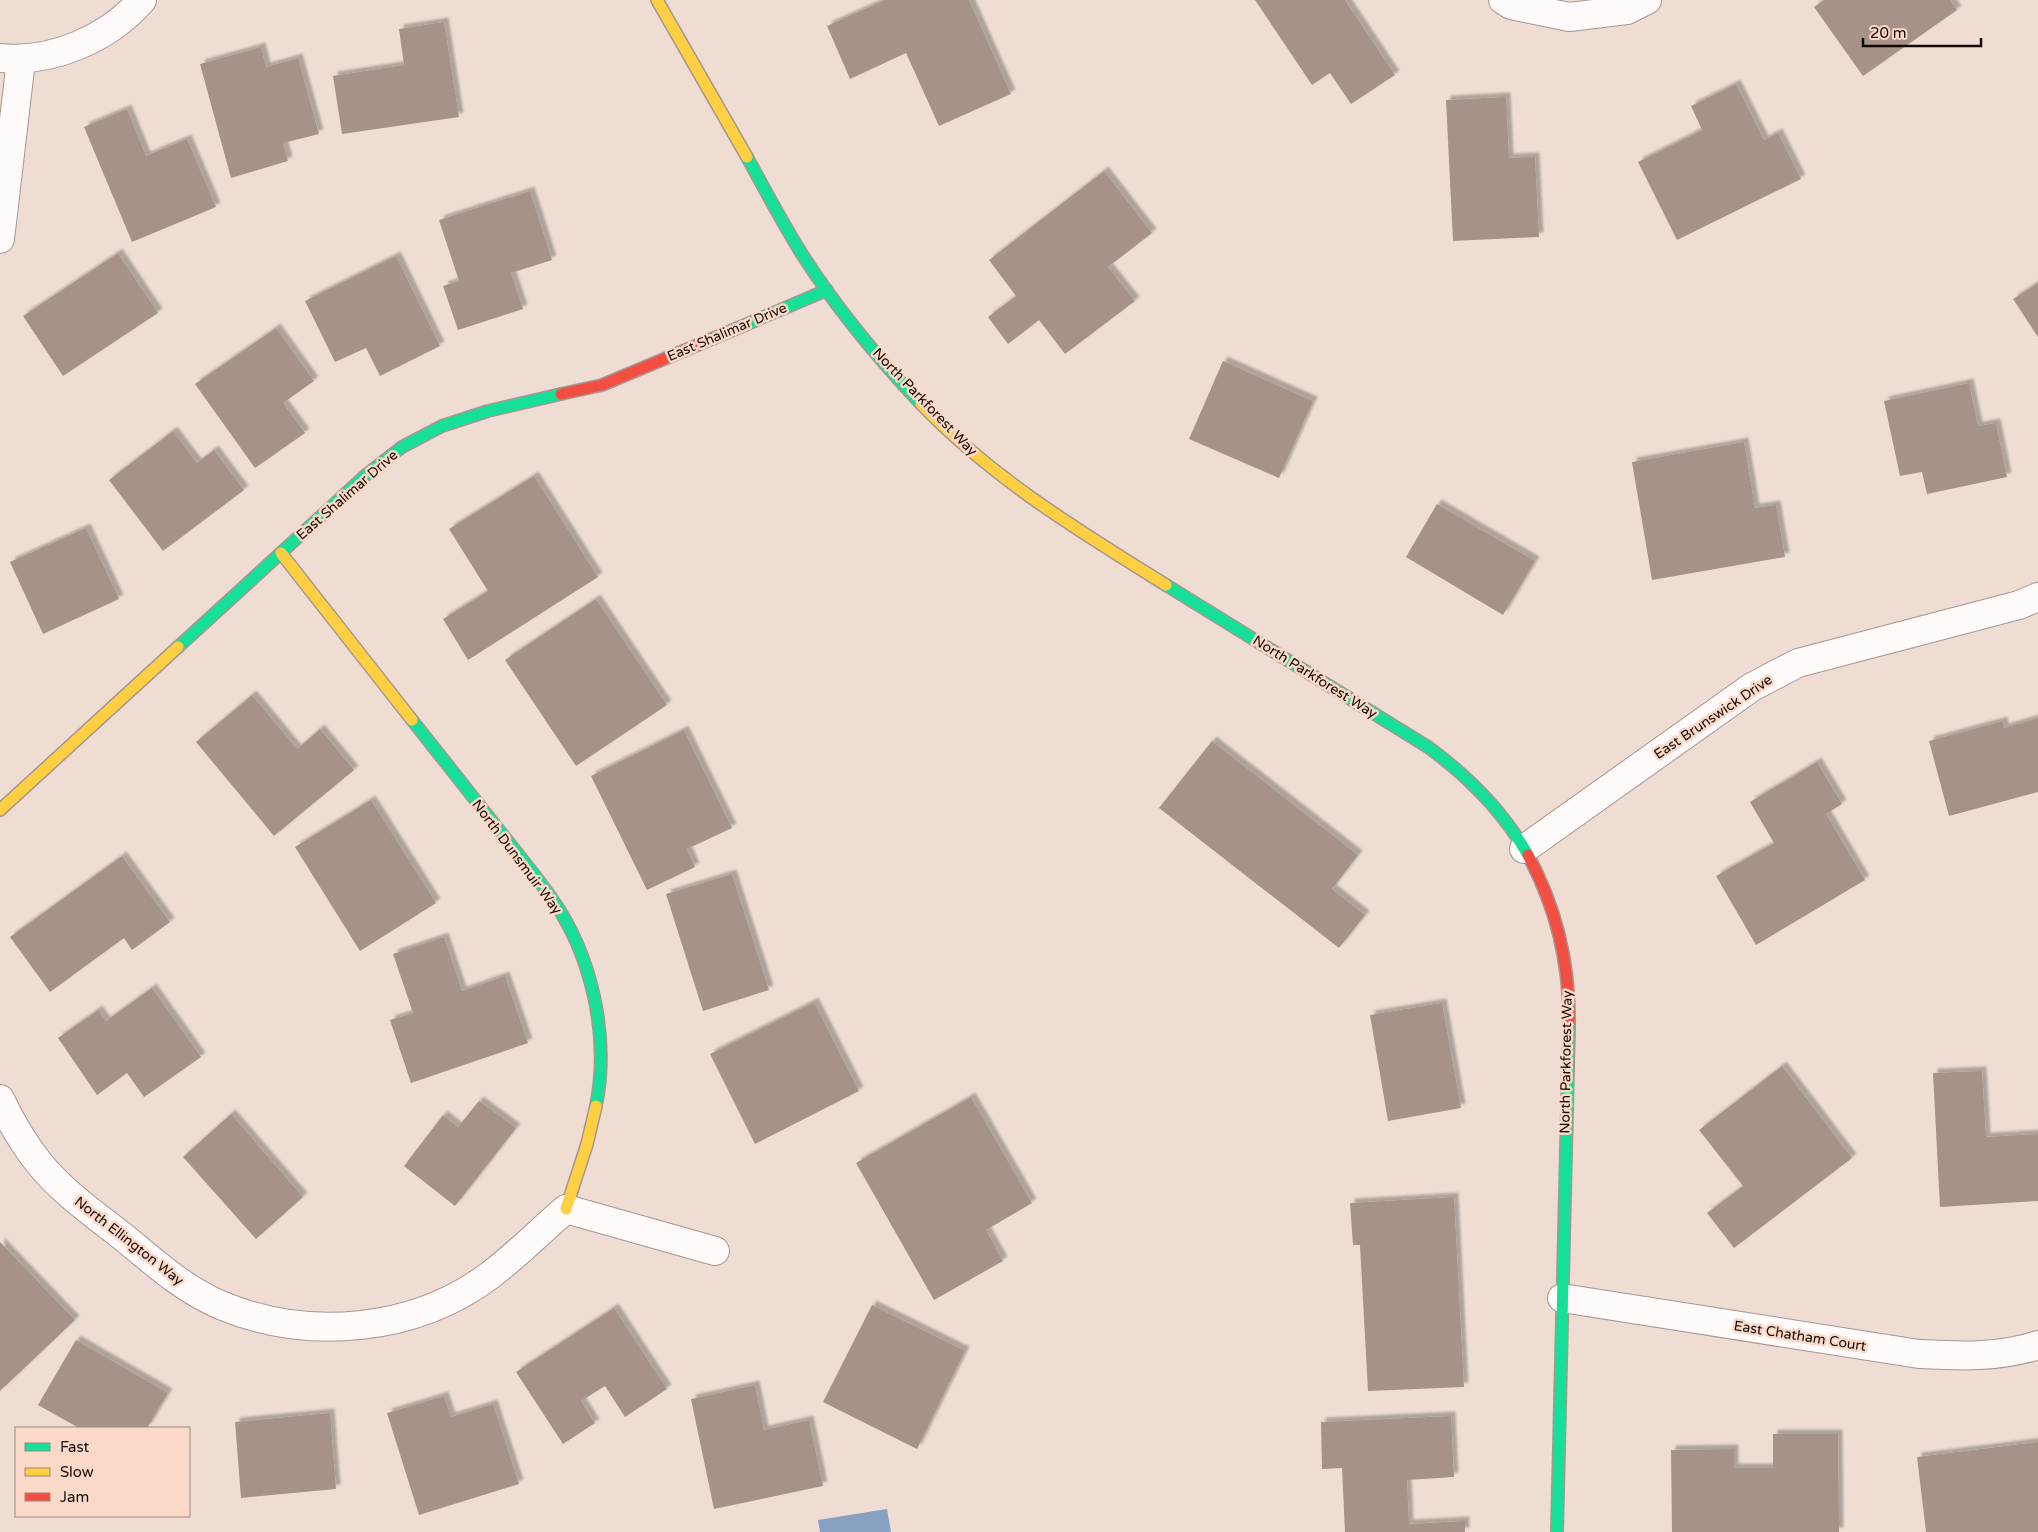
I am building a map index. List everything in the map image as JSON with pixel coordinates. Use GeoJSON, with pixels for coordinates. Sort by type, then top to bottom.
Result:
{"type":"FeatureCollection","features":[{"type":"Feature","properties":{"kind":"street"},"geometry":{"type":"LineString","coordinates":[[0,239],[11,59],[63,52],[97,36],[134,10],[142,0]]}},
{"type":"Feature","properties":{"kind":"street","name":"North Parkforest Way"},"geometry":{"type":"LineString","coordinates":[[657,0],[800,251],[827,290],[886,366],[949,431],[983,462],[1056,517],[1428,747],[1472,783],[1498,811],[1524,849],[1544,889],[1559,931],[1567,976],[1569,1020],[1557,1532]]}},
{"type":"Feature","properties":{"kind":"street"},"geometry":{"type":"LineString","coordinates":[[1503,0],[1511,5],[1569,17],[1627,10],[1646,0]]}},
{"type":"Feature","properties":{"kind":"street","name":"East Shalimar Drive"},"geometry":{"type":"LineString","coordinates":[[0,810],[366,475],[402,447],[442,426],[488,411],[602,385],[827,290]]}},
{"type":"Feature","properties":{"kind":"street","name":"North Dunsmuir Way"},"geometry":{"type":"LineString","coordinates":[[282,553],[551,897],[575,939],[591,983],[595,1002],[600,1030],[601,1077],[593,1122],[566,1209]]}},
{"type":"Feature","properties":{"kind":"street","name":"East Brunswick Drive"},"geometry":{"type":"LineString","coordinates":[[1524,849],[1752,687],[1798,663],[2019,605],[2038,596]]}},
{"type":"Feature","properties":{"kind":"street","name":"North Ellington Way"},"geometry":{"type":"LineString","coordinates":[[0,1099],[14,1127],[40,1164],[72,1196],[180,1283],[222,1306],[268,1320],[315,1327],[361,1325],[406,1317],[449,1300],[488,1276],[566,1209]]}},
{"type":"Feature","properties":{"kind":"street"},"geometry":{"type":"LineString","coordinates":[[566,1209],[715,1251]]}},
{"type":"Feature","properties":{"kind":"street","name":"East Chatham Court"},"geometry":{"type":"LineString","coordinates":[[1562,1298],[1919,1354],[1971,1357],[2022,1350],[2038,1344]]}},
{"type":"Feature","properties":{"kind":"water"},"geometry":{"type":"Polygon","coordinates":[[[887,1509],[891,1532],[820,1532],[818,1520],[887,1509]]]}},
{"type":"Feature","properties":{"kind":"building"},"geometry":{"type":"Polygon","coordinates":[[[885,0],[969,0],[1011,94],[939,126],[906,53],[850,79],[827,26],[885,0]]]}},
{"type":"Feature","properties":{"kind":"building"},"geometry":{"type":"Polygon","coordinates":[[[1255,0],[1345,0],[1395,75],[1351,104],[1330,73],[1312,85],[1255,0]]]}},
{"type":"Feature","properties":{"kind":"building"},"geometry":{"type":"Polygon","coordinates":[[[1824,0],[1950,0],[1957,10],[1863,76],[1814,7],[1824,0]]]}},
{"type":"Feature","properties":{"kind":"building"},"geometry":{"type":"Polygon","coordinates":[[[444,22],[459,117],[342,134],[333,76],[404,65],[399,29],[444,22]]]}},
{"type":"Feature","properties":{"kind":"building"},"geometry":{"type":"Polygon","coordinates":[[[261,47],[266,67],[298,58],[319,134],[283,143],[288,161],[231,178],[200,64],[261,47]]]}},
{"type":"Feature","properties":{"kind":"building"},"geometry":{"type":"Polygon","coordinates":[[[1736,84],[1764,140],[1778,133],[1801,179],[1677,240],[1638,162],[1702,130],[1691,106],[1736,84]]]}},
{"type":"Feature","properties":{"kind":"building"},"geometry":{"type":"Polygon","coordinates":[[[1506,97],[1509,158],[1535,157],[1539,237],[1453,241],[1446,100],[1506,97]]]}},
{"type":"Feature","properties":{"kind":"building"},"geometry":{"type":"Polygon","coordinates":[[[127,109],[146,156],[187,139],[216,207],[132,242],[84,127],[127,109]]]}},
{"type":"Feature","properties":{"kind":"building"},"geometry":{"type":"Polygon","coordinates":[[[1104,171],[1152,233],[1108,267],[1135,301],[1065,354],[1039,320],[1008,344],[988,317],[1016,296],[989,260],[1104,171]]]}},
{"type":"Feature","properties":{"kind":"building"},"geometry":{"type":"Polygon","coordinates":[[[530,191],[552,260],[511,273],[523,309],[458,330],[443,286],[459,281],[439,220],[530,191]]]}},
{"type":"Feature","properties":{"kind":"building"},"geometry":{"type":"Polygon","coordinates":[[[118,253],[158,313],[63,376],[23,316],[118,253]]]}},
{"type":"Feature","properties":{"kind":"building"},"geometry":{"type":"Polygon","coordinates":[[[396,256],[440,346],[380,376],[366,348],[335,362],[305,301],[396,256]]]}},
{"type":"Feature","properties":{"kind":"building"},"geometry":{"type":"Polygon","coordinates":[[[2038,283],[2038,337],[2013,299],[2038,283]]]}},
{"type":"Feature","properties":{"kind":"building"},"geometry":{"type":"Polygon","coordinates":[[[276,328],[314,381],[283,403],[305,433],[255,468],[195,384],[276,328]]]}},
{"type":"Feature","properties":{"kind":"building"},"geometry":{"type":"Polygon","coordinates":[[[1223,361],[1313,401],[1279,478],[1189,439],[1223,361]]]}},
{"type":"Feature","properties":{"kind":"building"},"geometry":{"type":"Polygon","coordinates":[[[1969,383],[1978,426],[1996,423],[2007,477],[1927,494],[1922,472],[1900,476],[1884,401],[1969,383]]]}},
{"type":"Feature","properties":{"kind":"building"},"geometry":{"type":"Polygon","coordinates":[[[173,431],[197,463],[214,450],[244,490],[163,551],[109,480],[173,431]]]}},
{"type":"Feature","properties":{"kind":"building"},"geometry":{"type":"Polygon","coordinates":[[[1744,442],[1755,508],[1776,505],[1785,557],[1652,580],[1632,462],[1744,442]]]}},
{"type":"Feature","properties":{"kind":"building"},"geometry":{"type":"Polygon","coordinates":[[[534,476],[598,577],[468,660],[443,619],[488,591],[449,529],[534,476]]]}},
{"type":"Feature","properties":{"kind":"building"},"geometry":{"type":"Polygon","coordinates":[[[1437,504],[1535,561],[1503,615],[1406,557],[1437,504]]]}},
{"type":"Feature","properties":{"kind":"building"},"geometry":{"type":"Polygon","coordinates":[[[86,528],[119,599],[43,634],[10,562],[86,528]]]}},
{"type":"Feature","properties":{"kind":"building"},"geometry":{"type":"Polygon","coordinates":[[[596,599],[667,705],[576,766],[505,660],[596,599]]]}},
{"type":"Feature","properties":{"kind":"building"},"geometry":{"type":"Polygon","coordinates":[[[252,695],[297,749],[320,729],[354,770],[274,836],[196,742],[252,695]]]}},
{"type":"Feature","properties":{"kind":"building"},"geometry":{"type":"Polygon","coordinates":[[[2038,718],[2038,792],[1949,816],[1929,741],[2003,721],[2004,728],[2038,718]]]}},
{"type":"Feature","properties":{"kind":"building"},"geometry":{"type":"Polygon","coordinates":[[[684,730],[732,828],[687,849],[695,867],[647,890],[591,776],[684,730]]]}},
{"type":"Feature","properties":{"kind":"building"},"geometry":{"type":"Polygon","coordinates":[[[1212,741],[1358,855],[1332,889],[1365,915],[1339,948],[1159,808],[1212,741]]]}},
{"type":"Feature","properties":{"kind":"building"},"geometry":{"type":"Polygon","coordinates":[[[1817,762],[1842,804],[1826,814],[1865,880],[1756,945],[1716,876],[1774,843],[1750,802],[1817,762]]]}},
{"type":"Feature","properties":{"kind":"building"},"geometry":{"type":"Polygon","coordinates":[[[371,800],[436,903],[360,951],[295,847],[371,800]]]}},
{"type":"Feature","properties":{"kind":"building"},"geometry":{"type":"Polygon","coordinates":[[[122,856],[170,922],[132,950],[124,938],[50,992],[10,937],[122,856]]]}},
{"type":"Feature","properties":{"kind":"building"},"geometry":{"type":"Polygon","coordinates":[[[732,874],[769,990],[703,1011],[666,894],[732,874]]]}},
{"type":"Feature","properties":{"kind":"building"},"geometry":{"type":"Polygon","coordinates":[[[444,937],[462,991],[505,976],[528,1043],[411,1083],[390,1020],[413,1013],[393,954],[444,937]]]}},
{"type":"Feature","properties":{"kind":"building"},"geometry":{"type":"Polygon","coordinates":[[[152,988],[201,1057],[144,1097],[127,1073],[97,1095],[58,1038],[98,1010],[106,1021],[152,988]]]}},
{"type":"Feature","properties":{"kind":"building"},"geometry":{"type":"Polygon","coordinates":[[[814,1002],[859,1091],[755,1144],[710,1054],[814,1002]]]}},
{"type":"Feature","properties":{"kind":"building"},"geometry":{"type":"Polygon","coordinates":[[[1442,1003],[1461,1108],[1388,1121],[1370,1015],[1442,1003]]]}},
{"type":"Feature","properties":{"kind":"building"},"geometry":{"type":"Polygon","coordinates":[[[1782,1066],[1852,1158],[1734,1248],[1707,1213],[1743,1186],[1699,1130],[1782,1066]]]}},
{"type":"Feature","properties":{"kind":"building"},"geometry":{"type":"Polygon","coordinates":[[[1982,1071],[1986,1137],[2038,1134],[2038,1201],[1940,1207],[1933,1073],[1982,1071]]]}},
{"type":"Feature","properties":{"kind":"building"},"geometry":{"type":"Polygon","coordinates":[[[971,1097],[1032,1203],[986,1230],[1003,1261],[934,1300],[856,1163],[971,1097]]]}},
{"type":"Feature","properties":{"kind":"building"},"geometry":{"type":"Polygon","coordinates":[[[479,1101],[516,1128],[455,1206],[404,1166],[443,1115],[458,1127],[479,1101]]]}},
{"type":"Feature","properties":{"kind":"building"},"geometry":{"type":"Polygon","coordinates":[[[231,1114],[303,1197],[256,1239],[183,1157],[231,1114]]]}},
{"type":"Feature","properties":{"kind":"building"},"geometry":{"type":"Polygon","coordinates":[[[1454,1197],[1464,1387],[1368,1391],[1360,1245],[1353,1245],[1350,1203],[1454,1197]]]}},
{"type":"Feature","properties":{"kind":"building"},"geometry":{"type":"Polygon","coordinates":[[[0,1242],[75,1320],[0,1391],[0,1242]]]}},
{"type":"Feature","properties":{"kind":"building"},"geometry":{"type":"Polygon","coordinates":[[[872,1305],[965,1351],[917,1449],[823,1402],[872,1305]]]}},
{"type":"Feature","properties":{"kind":"building"},"geometry":{"type":"Polygon","coordinates":[[[614,1308],[667,1389],[625,1417],[605,1386],[581,1401],[595,1423],[563,1444],[516,1372],[614,1308]]]}},
{"type":"Feature","properties":{"kind":"building"},"geometry":{"type":"Polygon","coordinates":[[[76,1340],[168,1393],[148,1427],[77,1427],[38,1405],[76,1340]]]}},
{"type":"Feature","properties":{"kind":"building"},"geometry":{"type":"Polygon","coordinates":[[[755,1385],[764,1430],[809,1420],[823,1486],[714,1509],[691,1399],[755,1385]]]}},
{"type":"Feature","properties":{"kind":"building"},"geometry":{"type":"Polygon","coordinates":[[[444,1396],[451,1417],[493,1404],[519,1484],[419,1515],[387,1413],[444,1396]]]}},
{"type":"Feature","properties":{"kind":"building"},"geometry":{"type":"Polygon","coordinates":[[[330,1413],[336,1489],[241,1498],[235,1422],[330,1413]]]}},
{"type":"Feature","properties":{"kind":"building"},"geometry":{"type":"Polygon","coordinates":[[[1451,1416],[1454,1477],[1407,1480],[1409,1524],[1465,1521],[1465,1532],[1345,1532],[1342,1468],[1322,1469],[1321,1422],[1451,1416]]]}},
{"type":"Feature","properties":{"kind":"building"},"geometry":{"type":"Polygon","coordinates":[[[1773,1434],[1838,1434],[1839,1532],[1672,1532],[1671,1450],[1734,1449],[1734,1468],[1773,1468],[1773,1434]]]}},
{"type":"Feature","properties":{"kind":"building"},"geometry":{"type":"Polygon","coordinates":[[[2038,1442],[2038,1532],[1926,1532],[1917,1457],[2038,1442]]]}},
{"type":"Feature","properties":{"kind":"traffic: fast"},"geometry":{"type":"LineString","coordinates":[[747,157],[793,239],[827,291],[872,349],[921,404]]}},
{"type":"Feature","properties":{"kind":"traffic: fast"},"geometry":{"type":"LineString","coordinates":[[738,328],[827,290]]}},
{"type":"Feature","properties":{"kind":"traffic: fast"},"geometry":{"type":"LineString","coordinates":[[178,647],[366,475],[402,447],[442,426],[488,411],[561,394]]}},
{"type":"Feature","properties":{"kind":"traffic: fast"},"geometry":{"type":"LineString","coordinates":[[1166,585],[1443,758],[1496,809],[1528,855]]}},
{"type":"Feature","properties":{"kind":"traffic: fast"},"geometry":{"type":"LineString","coordinates":[[412,720],[544,887],[565,919],[577,943],[587,969],[599,1024],[601,1052],[596,1106]]}},
{"type":"Feature","properties":{"kind":"traffic: fast"},"geometry":{"type":"LineString","coordinates":[[1557,1532],[1569,1025]]}},
{"type":"Feature","properties":{"kind":"traffic: slow"},"geometry":{"type":"LineString","coordinates":[[657,0],[747,157]]}},
{"type":"Feature","properties":{"kind":"traffic: slow"},"geometry":{"type":"LineString","coordinates":[[921,404],[948,431],[1007,480],[1069,524],[1166,585]]}},
{"type":"Feature","properties":{"kind":"traffic: slow"},"geometry":{"type":"LineString","coordinates":[[281,553],[412,720]]}},
{"type":"Feature","properties":{"kind":"traffic: slow"},"geometry":{"type":"LineString","coordinates":[[0,810],[178,647]]}},
{"type":"Feature","properties":{"kind":"traffic: slow"},"geometry":{"type":"LineString","coordinates":[[566,1209],[587,1144],[596,1106]]}},
{"type":"Feature","properties":{"kind":"traffic: jam"},"geometry":{"type":"LineString","coordinates":[[561,394],[602,385],[738,328]]}},
{"type":"Feature","properties":{"kind":"traffic: jam"},"geometry":{"type":"LineString","coordinates":[[1528,855],[1554,916],[1564,959],[1569,1003],[1569,1025]]}}]}
